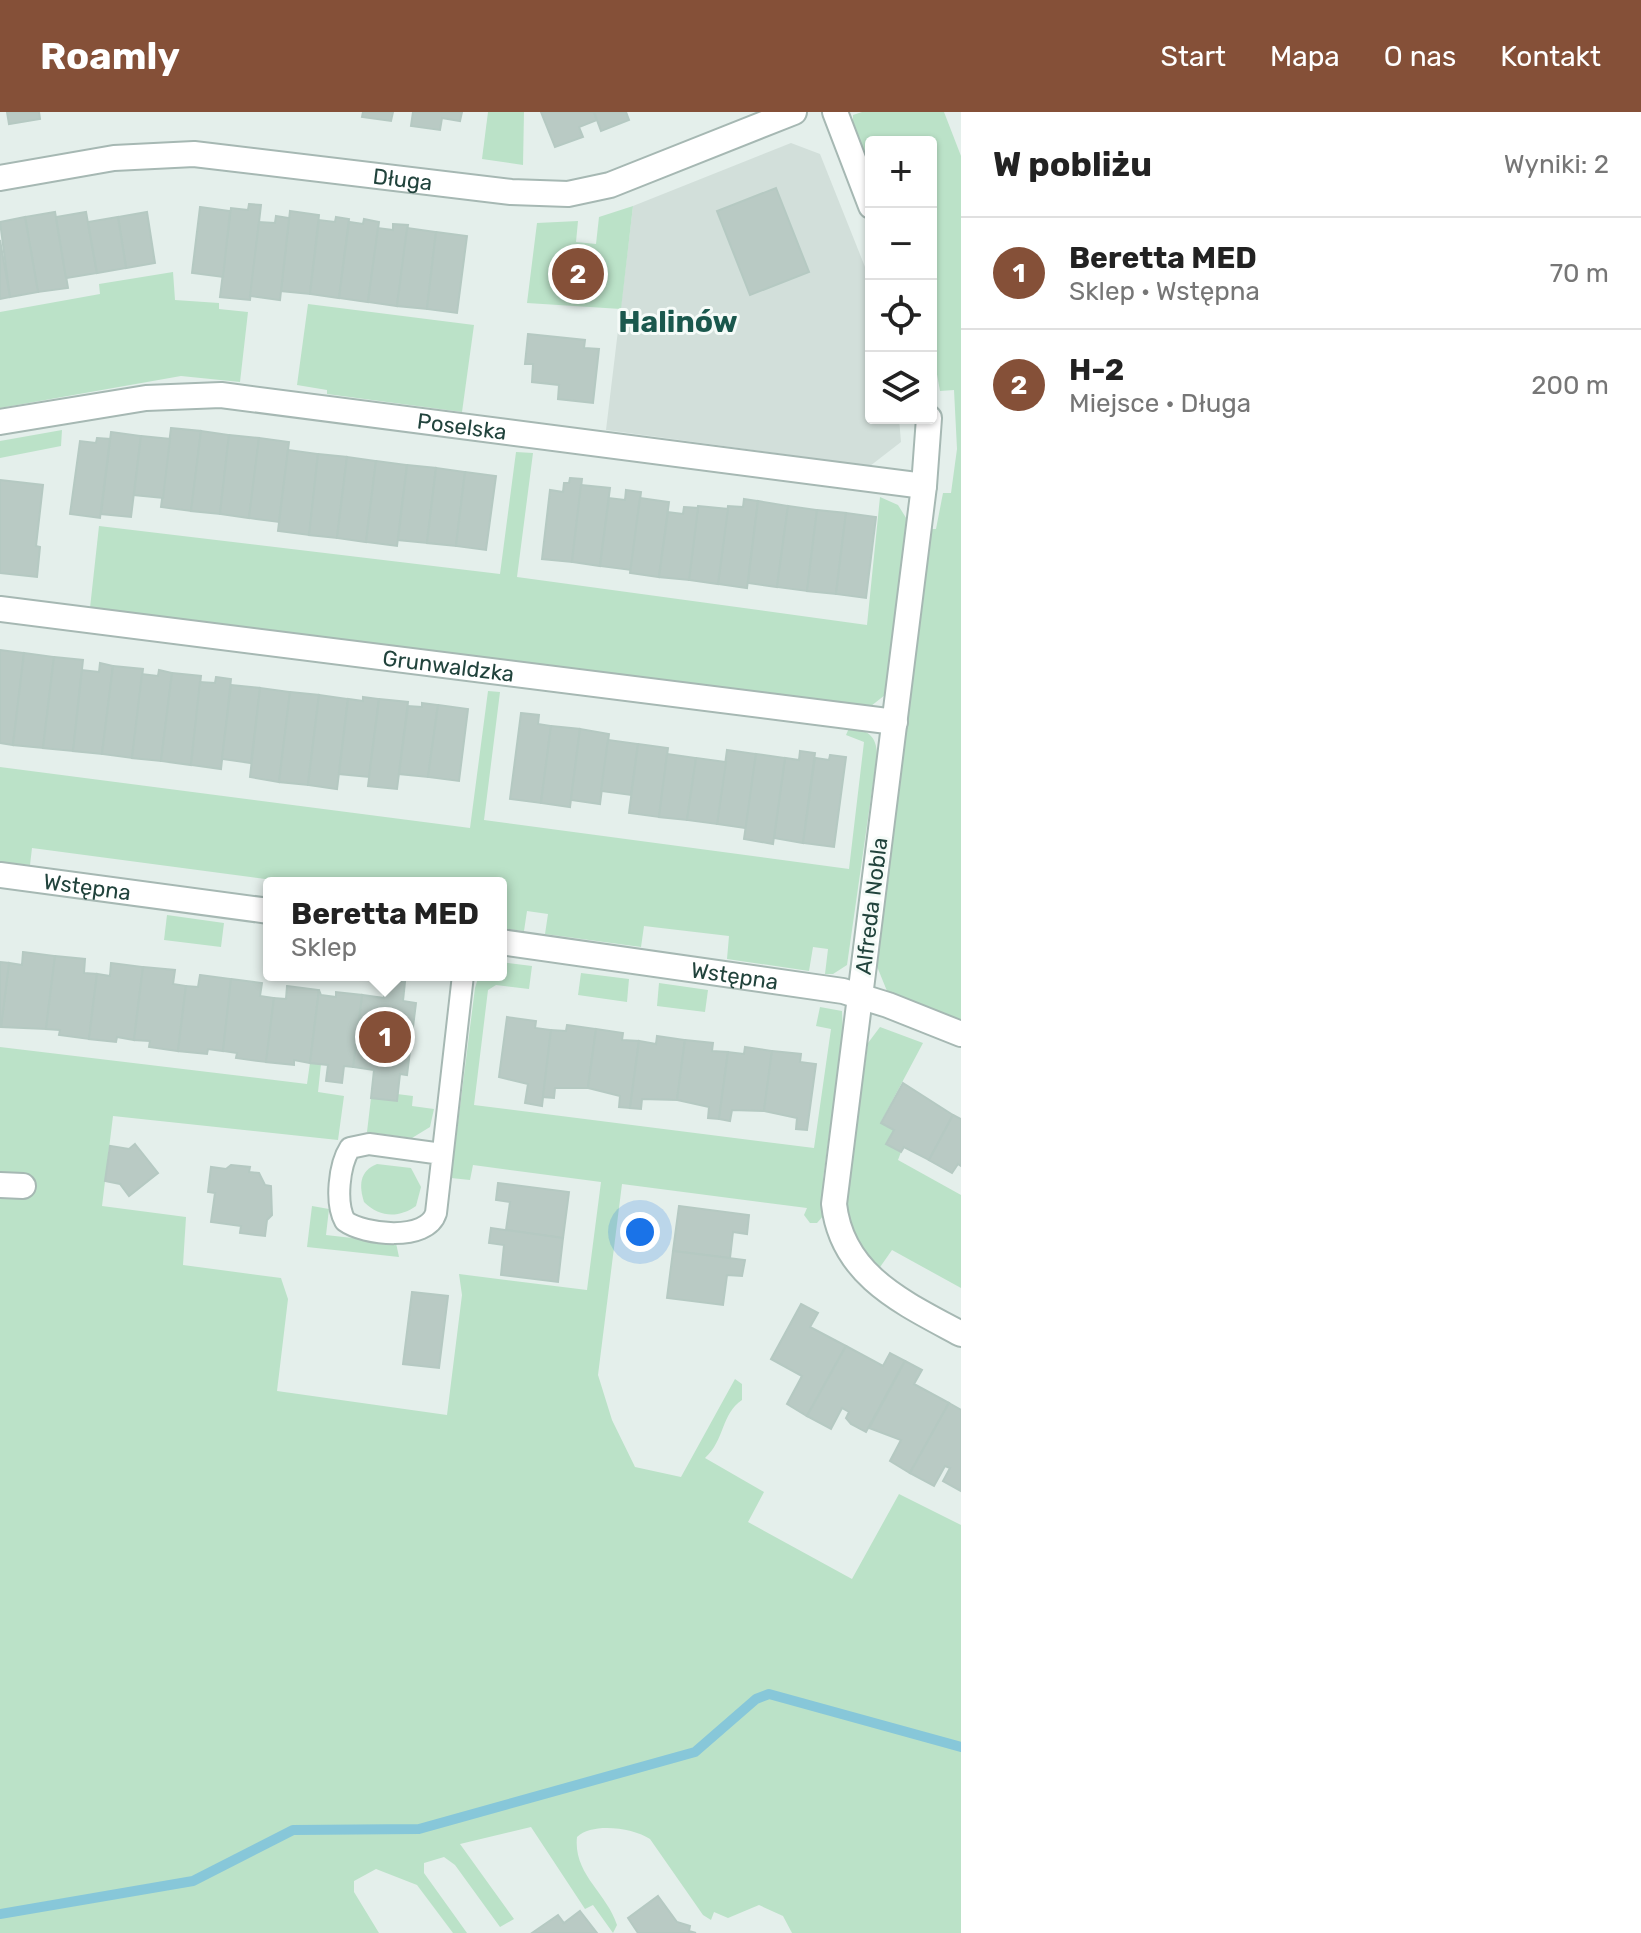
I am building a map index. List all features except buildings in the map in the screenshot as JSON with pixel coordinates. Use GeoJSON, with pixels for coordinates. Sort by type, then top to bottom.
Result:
{"type":"FeatureCollection","features":[{"type":"Feature","properties":{"kind":"street","name":"Długa"},"geometry":{"type":"LineString","coordinates":[[0,178],[114,158],[194,154],[511,192],[568,194],[610,185],[794,112]]}},
{"type":"Feature","properties":{"kind":"street"},"geometry":{"type":"LineString","coordinates":[[835,112],[865,190]]}},
{"type":"Feature","properties":{"kind":"street","name":"Poselska"},"geometry":{"type":"LineString","coordinates":[[0,422],[146,398],[221,395],[924,486]]}},
{"type":"Feature","properties":{"kind":"street","name":"Alfreda Nobla"},"geometry":{"type":"LineString","coordinates":[[929,424],[924,486],[836,1179],[836,1223],[847,1249],[872,1280],[961,1334]]}},
{"type":"Feature","properties":{"kind":"street","name":"Grunwaldzka"},"geometry":{"type":"LineString","coordinates":[[0,609],[895,722]]}},
{"type":"Feature","properties":{"kind":"street","name":"Wstępna"},"geometry":{"type":"LineString","coordinates":[[0,875],[263,910]]}},
{"type":"Feature","properties":{"kind":"street","name":"Wstępna"},"geometry":{"type":"LineString","coordinates":[[507,943],[860,995],[961,1034]]}},
{"type":"Feature","properties":{"kind":"lane"},"geometry":{"type":"LineString","coordinates":[[442,1154],[369,1144],[350,1148],[344,1160],[339,1198],[345,1221],[355,1226],[405,1233],[424,1229],[436,1213],[462,981]]}},
{"type":"Feature","properties":{"kind":"shaded area"},"geometry":{"type":"Polygon","coordinates":[[[791,143],[820,154],[865,267],[865,424],[900,424],[901,442],[870,466],[606,430],[633,206],[791,143]]]}},
{"type":"Feature","properties":{"kind":"green space"},"geometry":{"type":"Polygon","coordinates":[[[488,112],[524,112],[523,165],[482,159],[488,112]]]}},
{"type":"Feature","properties":{"kind":"green space"},"geometry":{"type":"Polygon","coordinates":[[[862,112],[944,112],[961,156],[961,1021],[887,991],[876,964],[932,529],[936,529],[943,493],[951,493],[957,449],[954,390],[940,391],[937,374],[937,136],[865,136],[865,153],[853,123],[853,115],[862,112]]]}},
{"type":"Feature","properties":{"kind":"green space"},"geometry":{"type":"Polygon","coordinates":[[[633,206],[621,309],[527,303],[537,223],[578,221],[576,242],[596,244],[599,217],[633,206]]]}},
{"type":"Feature","properties":{"kind":"green space"},"geometry":{"type":"Polygon","coordinates":[[[173,272],[175,300],[219,303],[219,309],[248,312],[240,382],[181,376],[0,408],[0,312],[100,294],[99,284],[173,272]]]}},
{"type":"Feature","properties":{"kind":"green space"},"geometry":{"type":"Polygon","coordinates":[[[308,304],[474,325],[462,412],[327,394],[327,390],[297,385],[308,304]]]}},
{"type":"Feature","properties":{"kind":"green space"},"geometry":{"type":"Polygon","coordinates":[[[62,430],[61,446],[0,458],[0,441],[62,430]]]}},
{"type":"Feature","properties":{"kind":"green space"},"geometry":{"type":"Polygon","coordinates":[[[516,452],[533,453],[517,577],[867,625],[880,497],[898,505],[908,521],[885,695],[871,706],[851,707],[851,703],[90,608],[99,526],[500,574],[516,452]]]}},
{"type":"Feature","properties":{"kind":"green space"},"geometry":{"type":"Polygon","coordinates":[[[488,691],[500,692],[484,820],[849,869],[864,742],[846,735],[849,728],[861,730],[870,735],[875,743],[877,755],[847,965],[833,974],[825,974],[828,949],[813,947],[809,971],[727,959],[729,936],[644,926],[641,947],[545,934],[548,914],[527,911],[524,931],[507,929],[507,877],[263,879],[32,848],[30,865],[0,862],[0,767],[470,828],[488,691]]]}},
{"type":"Feature","properties":{"kind":"green space"},"geometry":{"type":"Polygon","coordinates":[[[167,915],[224,923],[221,947],[164,940],[167,915]]]}},
{"type":"Feature","properties":{"kind":"green space"},"geometry":{"type":"Polygon","coordinates":[[[507,963],[532,966],[529,989],[496,985],[488,990],[474,1105],[814,1148],[831,1029],[816,1026],[820,1007],[842,1011],[843,1033],[823,1179],[824,1215],[817,1223],[810,1223],[804,1215],[807,1208],[622,1184],[598,1375],[612,1420],[635,1467],[681,1477],[735,1379],[742,1384],[742,1400],[730,1412],[716,1443],[705,1458],[764,1492],[748,1522],[852,1579],[899,1494],[961,1525],[961,1933],[792,1933],[783,1916],[759,1905],[728,1918],[714,1912],[711,1920],[703,1915],[650,1839],[613,1828],[593,1829],[577,1837],[577,1850],[585,1873],[617,1925],[613,1933],[593,1905],[585,1909],[531,1827],[460,1844],[514,1919],[500,1927],[455,1865],[444,1857],[424,1863],[424,1873],[467,1933],[453,1933],[417,1885],[376,1869],[354,1881],[354,1892],[379,1933],[0,1933],[0,1196],[27,1175],[0,1175],[0,1047],[307,1084],[310,1063],[321,1064],[318,1092],[344,1096],[338,1140],[113,1116],[102,1206],[186,1217],[183,1265],[281,1278],[288,1299],[277,1391],[447,1415],[462,1295],[459,1274],[587,1290],[601,1182],[473,1165],[470,1180],[451,1178],[477,981],[507,981],[507,963]]]}},
{"type":"Feature","properties":{"kind":"green space"},"geometry":{"type":"Polygon","coordinates":[[[581,973],[629,979],[627,1002],[578,995],[581,973]]]}},
{"type":"Feature","properties":{"kind":"green space"},"geometry":{"type":"Polygon","coordinates":[[[659,983],[708,990],[705,1012],[657,1006],[659,983]]]}},
{"type":"Feature","properties":{"kind":"green space"},"geometry":{"type":"Polygon","coordinates":[[[880,1027],[923,1043],[881,1122],[894,1130],[886,1144],[901,1152],[898,1160],[961,1195],[961,1288],[892,1250],[878,1270],[868,1260],[852,1230],[848,1188],[854,1136],[868,1043],[880,1027]]]}},
{"type":"Feature","properties":{"kind":"green space"},"geometry":{"type":"Polygon","coordinates":[[[397,1094],[413,1096],[412,1106],[434,1109],[430,1127],[412,1138],[367,1132],[371,1098],[396,1101],[397,1094]]]}},
{"type":"Feature","properties":{"kind":"green space"},"geometry":{"type":"Polygon","coordinates":[[[377,1164],[411,1168],[421,1187],[416,1206],[403,1213],[390,1214],[376,1211],[364,1202],[362,1180],[367,1171],[377,1164]]]}},
{"type":"Feature","properties":{"kind":"green space"},"geometry":{"type":"Polygon","coordinates":[[[312,1206],[329,1209],[326,1235],[396,1243],[399,1257],[307,1247],[312,1206]]]}},
{"type":"Feature","properties":{"kind":"waterway"},"geometry":{"type":"LineString","coordinates":[[0,1914],[193,1881],[293,1830],[419,1829],[695,1752],[756,1699],[769,1694],[961,1747]]}},
{"type":"Feature","properties":{"kind":"place","name":"H-2"},"geometry":{"type":"Point","coordinates":[578,274]}},
{"type":"Feature","properties":{"kind":"place","name":"Beretta MED"},"geometry":{"type":"Point","coordinates":[385,1037]}},
{"type":"Feature","properties":{"kind":"district","name":"Halinów"},"geometry":{"type":"Point","coordinates":[678,322]}}]}
